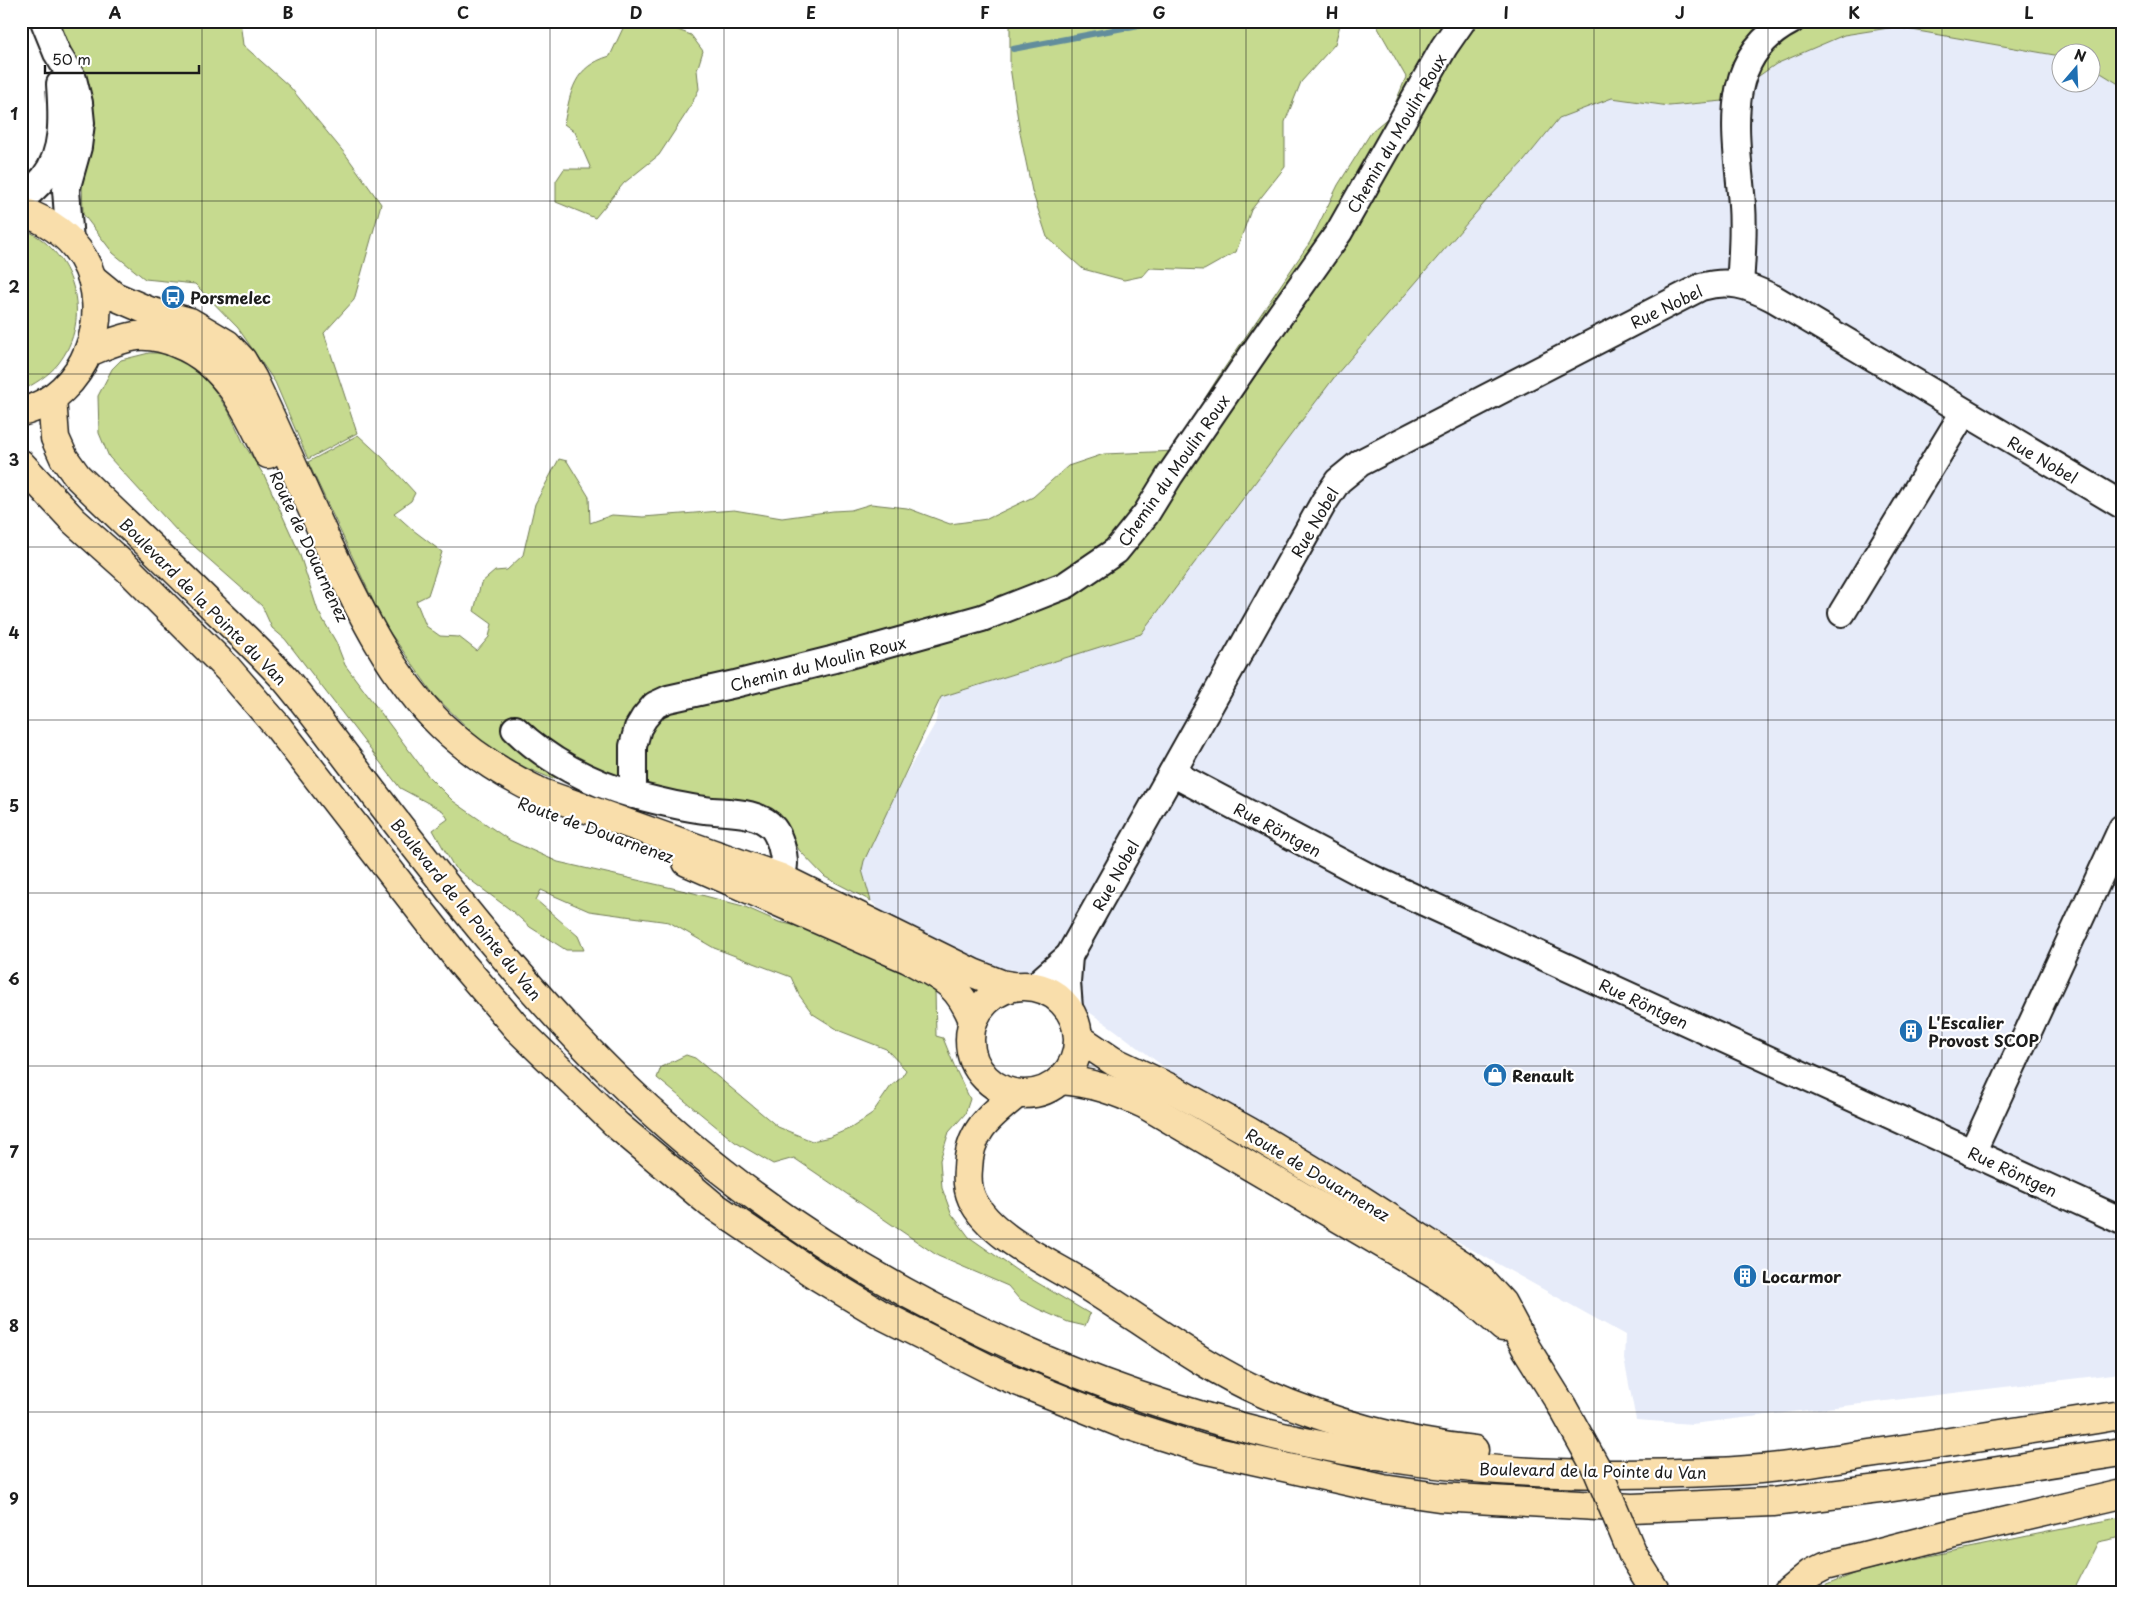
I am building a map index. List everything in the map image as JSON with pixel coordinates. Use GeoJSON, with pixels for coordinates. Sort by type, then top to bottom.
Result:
{"type":"FeatureCollection","features":[{"type":"Feature","properties":{"kind":"main road"},"geometry":{"type":"LineString","coordinates":[[21,211],[45,220],[70,241],[83,258],[92,278],[97,302],[96,328],[89,352],[80,369],[67,385],[52,398],[21,412]]}},
{"type":"Feature","properties":{"kind":"main road","name":"Route de Douarnenez"},"geometry":{"type":"LineString","coordinates":[[92,278],[114,296],[149,311],[190,322],[227,344],[242,360],[253,379],[341,571],[379,646],[400,677],[442,726],[466,746],[514,780],[542,793],[781,878],[973,973],[1024,986]]}},
{"type":"Feature","properties":{"kind":"main road","name":"Route de Douarnenez"},"geometry":{"type":"LineString","coordinates":[[89,352],[136,336],[152,336],[189,348],[216,367],[228,382],[264,446],[334,598],[369,664],[424,733],[459,763],[492,787],[535,810],[703,868],[894,952],[936,975],[958,990],[966,1002],[973,1020]]}},
{"type":"Feature","properties":{"kind":"main road","name":"Boulevard de la Pointe du Van"},"geometry":{"type":"LineString","coordinates":[[52,398],[55,438],[64,458],[77,476],[224,617],[285,680],[494,947],[611,1073],[692,1146],[778,1212],[841,1254],[904,1292],[966,1324],[1027,1352],[1138,1396],[1254,1430],[1366,1454],[1471,1468],[1522,1472],[1717,1472],[1793,1465],[2122,1415]]}},
{"type":"Feature","properties":{"kind":"main road","name":"Boulevard de la Pointe du Van"},"geometry":{"type":"LineString","coordinates":[[21,464],[74,521],[142,584],[234,675],[278,727],[462,964],[517,1028],[618,1126],[712,1204],[816,1276],[897,1324],[997,1373],[1121,1423],[1203,1449],[1383,1489],[1439,1497],[1632,1508],[1773,1502],[1888,1488],[2122,1452]]}},
{"type":"Feature","properties":{"kind":"main road"},"geometry":{"type":"LineString","coordinates":[[1024,986],[1048,990],[1060,998],[1069,1008],[1076,1023],[1078,1038],[1077,1054],[1070,1068],[1060,1080],[1040,1092],[1017,1094],[1001,1089],[987,1080],[977,1067],[971,1052],[969,1036],[973,1020],[982,1005],[996,993],[1024,986]]}},
{"type":"Feature","properties":{"kind":"main road","name":"Route de Douarnenez"},"geometry":{"type":"LineString","coordinates":[[1078,1038],[1113,1061],[1174,1090],[1248,1131],[1357,1197],[1464,1266],[1481,1280],[1502,1303],[1526,1348],[1562,1406],[1598,1472],[1633,1555],[1656,1592]]}},
{"type":"Feature","properties":{"kind":"main road","name":"Route de Douarnenez"},"geometry":{"type":"LineString","coordinates":[[1060,1080],[1080,1082],[1114,1090],[1144,1104],[1456,1287],[1526,1348]]}},
{"type":"Feature","properties":{"kind":"main road"},"geometry":{"type":"LineString","coordinates":[[1017,1094],[989,1117],[978,1130],[971,1145],[968,1160],[968,1186],[971,1198],[979,1211],[990,1224],[1009,1238],[1224,1373],[1262,1393],[1338,1421],[1451,1448],[1717,1472]]}},
{"type":"Feature","properties":{"kind":"main road"},"geometry":{"type":"LineString","coordinates":[[1788,1592],[1811,1572],[1840,1562],[2122,1494]]}},
{"type":"Feature","properties":{"kind":"main road","name":"Route de Douarnenez"},"geometry":{"type":"LineString","coordinates":[[1633,1555],[1642,1592]]}},
{"type":"Feature","properties":{"kind":"street"},"geometry":{"type":"LineString","coordinates":[[44,21],[57,53],[73,79],[79,103],[81,123],[78,147],[66,190],[70,241]]}},
{"type":"Feature","properties":{"kind":"street","name":"Chemin du Moulin Roux"},"geometry":{"type":"LineString","coordinates":[[633,795],[633,746],[641,723],[655,705],[668,699],[822,662],[982,618],[1066,585],[1116,551],[1146,514],[1170,475],[1339,232],[1444,47],[1462,21]]}},
{"type":"Feature","properties":{"kind":"street"},"geometry":{"type":"LineString","coordinates":[[1740,284],[1743,233],[1736,146],[1736,110],[1740,81],[1758,47],[1770,34],[1792,21]]}},
{"type":"Feature","properties":{"kind":"street"},"geometry":{"type":"LineString","coordinates":[[21,200],[45,177],[57,149],[62,116],[57,53]]}},
{"type":"Feature","properties":{"kind":"street","name":"Rue Nobel"},"geometry":{"type":"LineString","coordinates":[[1024,986],[1069,956],[1324,502],[1338,481],[1360,463],[1701,287],[1717,283],[1740,284],[1753,288],[2122,505]]}},
{"type":"Feature","properties":{"kind":"street"},"geometry":{"type":"LineString","coordinates":[[1842,613],[1964,412]]}},
{"type":"Feature","properties":{"kind":"street"},"geometry":{"type":"LineString","coordinates":[[515,729],[532,746],[576,772],[600,783],[633,795],[695,808],[739,814],[768,823],[777,834],[784,865],[781,878],[794,909]]}},
{"type":"Feature","properties":{"kind":"street","name":"Rue Röntgen"},"geometry":{"type":"LineString","coordinates":[[1172,773],[1367,876],[2122,1221]]}},
{"type":"Feature","properties":{"kind":"street"},"geometry":{"type":"LineString","coordinates":[[1972,1153],[2122,828]]}},
{"type":"Feature","properties":{"kind":"street","name":"Rue Nobel"},"geometry":{"type":"LineString","coordinates":[[1069,956],[1069,1008]]}},
{"type":"Feature","properties":{"kind":"shaded area"},"geometry":{"type":"Polygon","coordinates":[[[1895,27],[2050,54],[2050,92],[2100,92],[2100,68],[2122,79],[2122,1372],[1692,1424],[1636,1420],[1624,1359],[1625,1335],[1220,1109],[1115,1030],[1031,972],[984,966],[890,921],[871,901],[862,870],[863,861],[891,800],[935,724],[941,697],[1141,634],[1336,375],[1487,200],[1524,161],[1559,118],[1612,98],[1669,106],[1723,101],[1776,64],[1844,35],[1895,27]]]}},
{"type":"Feature","properties":{"kind":"green space"},"geometry":{"type":"Polygon","coordinates":[[[58,21],[161,21],[168,30],[168,21],[240,21],[243,45],[290,87],[346,155],[381,204],[354,300],[324,333],[357,433],[308,459],[275,382],[238,328],[195,284],[145,279],[113,253],[83,214],[82,180],[91,130],[85,77],[58,21]]]}},
{"type":"Feature","properties":{"kind":"green space"},"geometry":{"type":"Polygon","coordinates":[[[607,21],[672,21],[670,27],[691,35],[703,51],[697,70],[699,89],[689,109],[659,155],[624,183],[595,218],[556,202],[556,181],[564,169],[591,169],[575,132],[564,124],[569,101],[576,82],[588,67],[610,56],[624,26],[607,21]]]}},
{"type":"Feature","properties":{"kind":"green space"},"geometry":{"type":"Polygon","coordinates":[[[1010,21],[1341,21],[1335,44],[1301,82],[1285,122],[1285,167],[1251,210],[1236,252],[1204,270],[1150,268],[1143,276],[1124,280],[1083,269],[1047,237],[1032,191],[1020,133],[1010,67],[1010,21]]]}},
{"type":"Feature","properties":{"kind":"green space"},"geometry":{"type":"Polygon","coordinates":[[[1374,21],[2122,21],[2122,86],[2100,73],[2100,42],[2050,42],[2050,54],[1895,27],[1844,35],[1776,64],[1723,101],[1669,106],[1612,98],[1559,118],[1524,161],[1487,200],[1336,375],[1141,634],[941,697],[864,861],[862,870],[871,901],[825,877],[799,850],[790,833],[695,797],[625,780],[571,764],[553,779],[524,767],[483,743],[434,695],[384,624],[308,462],[358,435],[383,458],[415,493],[411,501],[394,513],[442,552],[428,595],[416,601],[426,626],[440,636],[459,637],[477,651],[489,637],[492,624],[474,611],[481,583],[495,571],[507,570],[523,555],[535,504],[559,459],[567,461],[589,497],[590,523],[612,515],[643,517],[734,510],[782,518],[851,510],[871,504],[907,508],[950,524],[987,519],[1033,497],[1068,466],[1104,454],[1176,451],[1188,425],[1219,376],[1310,242],[1338,185],[1372,131],[1390,116],[1406,77],[1374,21]]]}},
{"type":"Feature","properties":{"kind":"green space"},"geometry":{"type":"Polygon","coordinates":[[[21,228],[40,238],[55,252],[66,268],[73,287],[76,307],[75,327],[69,346],[58,364],[36,383],[21,391],[21,228]]]}},
{"type":"Feature","properties":{"kind":"green space"},"geometry":{"type":"Polygon","coordinates":[[[149,353],[164,353],[184,361],[202,374],[217,394],[229,412],[244,444],[265,477],[299,552],[318,611],[336,642],[345,665],[429,777],[453,801],[509,840],[558,862],[690,892],[743,906],[779,922],[832,934],[890,957],[935,990],[936,1036],[943,1038],[970,1099],[965,1114],[949,1132],[940,1160],[942,1188],[951,1213],[969,1237],[1016,1270],[1090,1314],[1085,1326],[1068,1322],[1038,1309],[1019,1299],[1008,1286],[938,1256],[794,1158],[773,1164],[735,1142],[657,1078],[661,1067],[686,1055],[695,1058],[778,1127],[812,1141],[830,1137],[851,1128],[871,1115],[891,1086],[901,1078],[906,1070],[886,1049],[840,1031],[813,1014],[799,995],[791,977],[714,948],[669,922],[589,911],[541,890],[536,900],[578,936],[584,950],[566,950],[530,927],[454,867],[433,830],[448,819],[443,811],[400,788],[285,639],[272,628],[262,606],[178,532],[109,457],[99,433],[98,396],[112,369],[121,360],[149,353]]]}},
{"type":"Feature","properties":{"kind":"green space"},"geometry":{"type":"Polygon","coordinates":[[[2122,1517],[2122,1537],[2098,1542],[2073,1592],[1809,1592],[1859,1572],[2122,1517]]]}},
{"type":"Feature","properties":{"kind":"waterway"},"geometry":{"type":"LineString","coordinates":[[1013,49],[1160,21]]}},
{"type":"Feature","properties":{"kind":"place","name":"Porsmelec"},"geometry":{"type":"Point","coordinates":[173,297]}},
{"type":"Feature","properties":{"kind":"place","name":"L'Escalier Provost SCOP"},"geometry":{"type":"Point","coordinates":[1911,1031]}},
{"type":"Feature","properties":{"kind":"place","name":"Renault"},"geometry":{"type":"Point","coordinates":[1495,1075]}},
{"type":"Feature","properties":{"kind":"place","name":"Locarmor"},"geometry":{"type":"Point","coordinates":[1745,1276]}}]}
